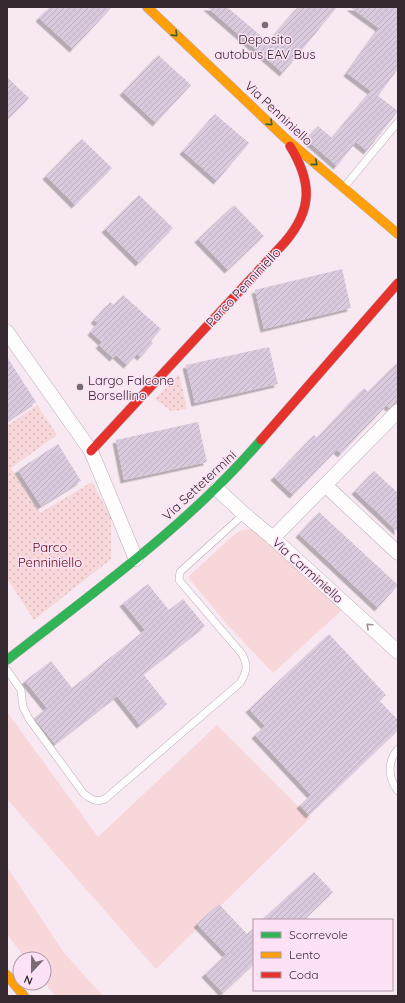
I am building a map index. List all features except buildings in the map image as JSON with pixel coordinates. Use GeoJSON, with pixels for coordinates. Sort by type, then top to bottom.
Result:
{"type":"FeatureCollection","features":[{"type":"Feature","properties":{"kind":"main road","name":"Via Penniniello"},"geometry":{"type":"LineString","coordinates":[[147,7],[285,138],[398,234]]}},
{"type":"Feature","properties":{"kind":"main road","name":"Parco Penniniello"},"geometry":{"type":"LineString","coordinates":[[90,451],[285,242],[300,223],[306,202],[307,184],[303,167],[285,138]]}},
{"type":"Feature","properties":{"kind":"main road","name":"Via Settetermini"},"geometry":{"type":"LineString","coordinates":[[7,660],[136,558],[217,489],[398,283]]}},
{"type":"Feature","properties":{"kind":"main road"},"geometry":{"type":"LineString","coordinates":[[7,975],[24,996]]}},
{"type":"Feature","properties":{"kind":"street"},"geometry":{"type":"LineString","coordinates":[[7,332],[90,451],[136,558]]}},
{"type":"Feature","properties":{"kind":"street"},"geometry":{"type":"LineString","coordinates":[[273,538],[398,411]]}},
{"type":"Feature","properties":{"kind":"street"},"geometry":{"type":"LineString","coordinates":[[325,485],[398,553]]}},
{"type":"Feature","properties":{"kind":"street","name":"Via Carminiello"},"geometry":{"type":"LineString","coordinates":[[217,489],[398,652]]}},
{"type":"Feature","properties":{"kind":"lane"},"geometry":{"type":"LineString","coordinates":[[344,188],[398,122]]}},
{"type":"Feature","properties":{"kind":"lane"},"geometry":{"type":"LineString","coordinates":[[7,670],[21,690],[23,707],[29,719],[84,794],[92,800],[100,801],[105,799],[240,683],[246,674],[247,663],[242,654],[179,580],[180,572],[244,514]]}},
{"type":"Feature","properties":{"kind":"lane"},"geometry":{"type":"LineString","coordinates":[[398,749],[390,765],[394,786],[398,791]]}},
{"type":"Feature","properties":{"kind":"green space"},"geometry":{"type":"Polygon","coordinates":[[[179,374],[187,409],[171,411],[155,399],[179,374]]]}},
{"type":"Feature","properties":{"kind":"green space","name":"Parco Penniniello"},"geometry":{"type":"Polygon","coordinates":[[[37,405],[57,435],[11,468],[40,513],[92,482],[111,517],[111,559],[34,620],[7,578],[7,426],[37,405]]]}},
{"type":"Feature","properties":{"kind":"green space"},"geometry":{"type":"Polygon","coordinates":[[[253,529],[343,609],[273,673],[225,622],[188,577],[235,534],[242,530],[253,529]]]}},
{"type":"Feature","properties":{"kind":"green space"},"geometry":{"type":"Polygon","coordinates":[[[7,712],[98,837],[217,725],[310,818],[156,969],[7,799],[7,712]]]}},
{"type":"Feature","properties":{"kind":"green space"},"geometry":{"type":"Polygon","coordinates":[[[7,867],[64,953],[103,996],[55,996],[51,991],[52,951],[20,951],[7,934],[7,867]]]}},
{"type":"Feature","properties":{"kind":"traffic: fast"},"geometry":{"type":"LineString","coordinates":[[7,660],[140,556],[172,529],[203,501],[261,440]]}},
{"type":"Feature","properties":{"kind":"traffic: slow"},"geometry":{"type":"LineString","coordinates":[[147,7],[285,138],[398,234]]}},
{"type":"Feature","properties":{"kind":"traffic: slow"},"geometry":{"type":"LineString","coordinates":[[7,975],[24,996]]}},
{"type":"Feature","properties":{"kind":"traffic: jam"},"geometry":{"type":"LineString","coordinates":[[91,451],[285,242],[294,230],[305,207],[306,195],[302,172],[290,146]]}},
{"type":"Feature","properties":{"kind":"traffic: jam"},"geometry":{"type":"LineString","coordinates":[[261,440],[398,283]]}},
{"type":"Feature","properties":{"kind":"place","name":"Deposito autobus EAV Bus"},"geometry":{"type":"Point","coordinates":[265,25]}},
{"type":"Feature","properties":{"kind":"place","name":"Largo Falcone Borsellino"},"geometry":{"type":"Point","coordinates":[80,387]}}]}
